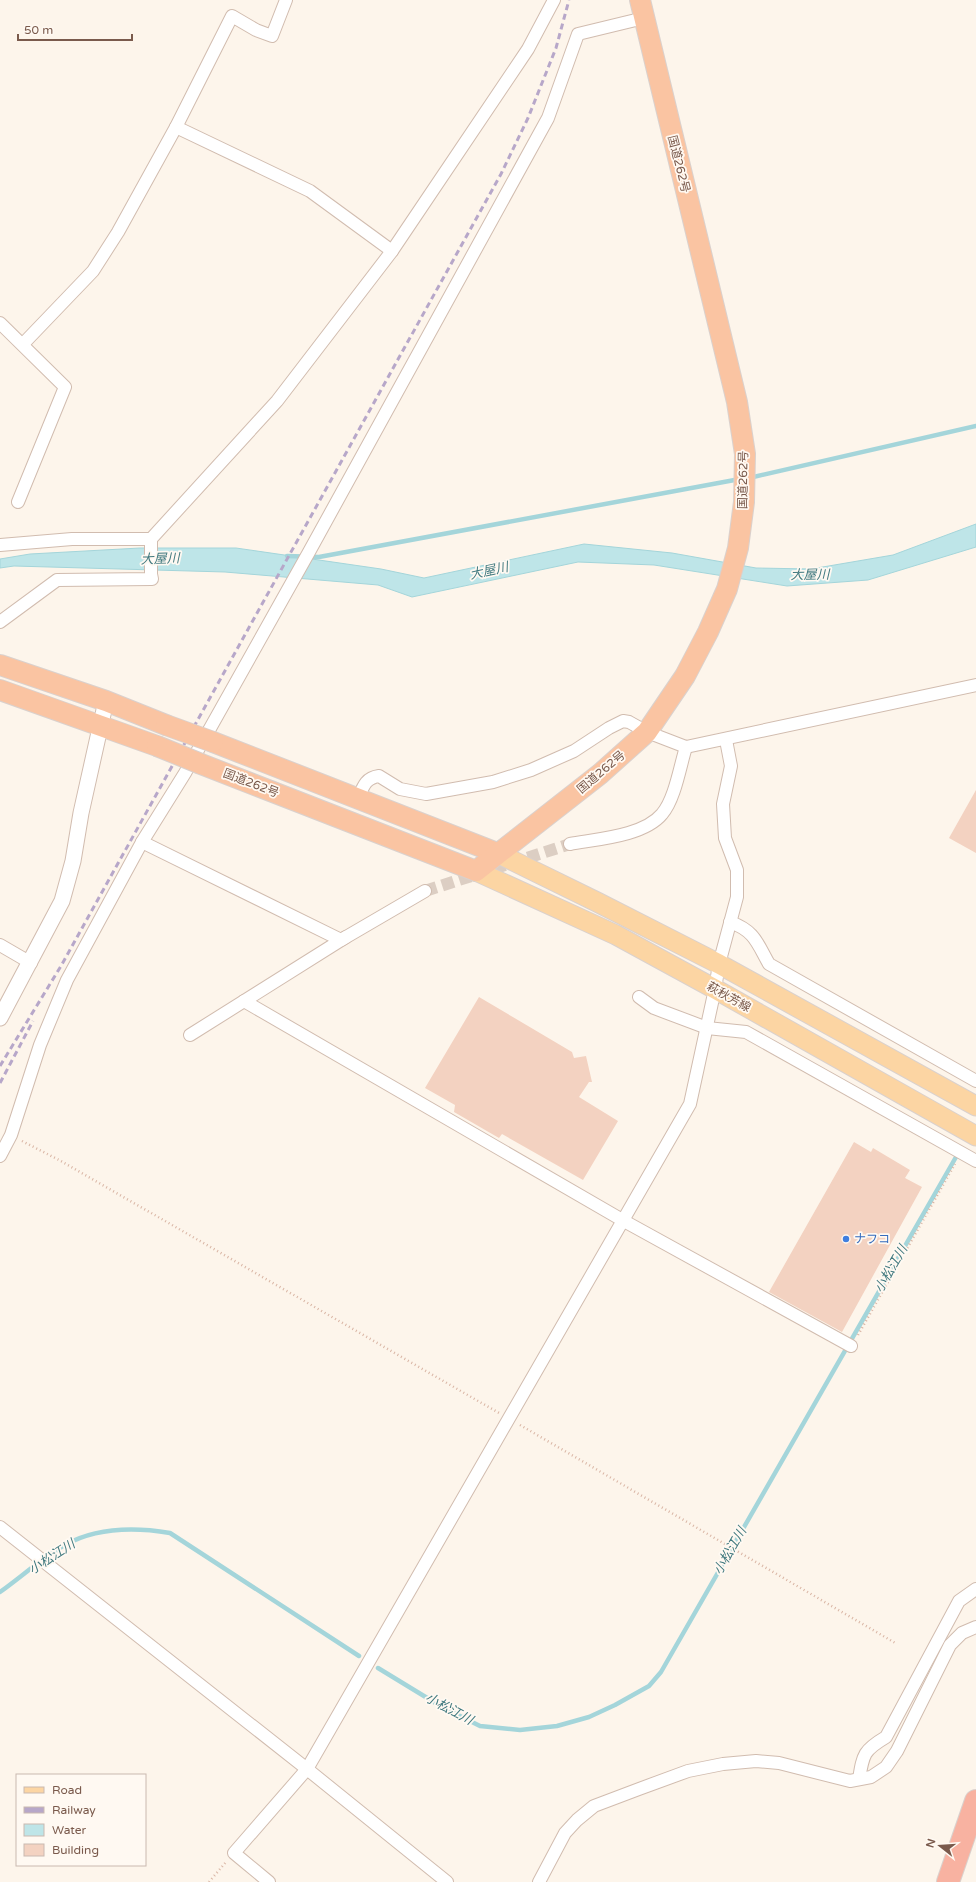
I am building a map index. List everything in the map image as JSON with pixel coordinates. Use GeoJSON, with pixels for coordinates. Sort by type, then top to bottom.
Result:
{"type":"FeatureCollection","features":[{"type":"Feature","properties":{"kind":"highway","name":"国道262号"},"geometry":{"type":"LineString","coordinates":[[0,690],[157,746],[476,871],[497,853],[600,774],[647,732],[685,676],[728,589],[738,548],[744,502],[745,454],[737,402],[642,9]]}},
{"type":"Feature","properties":{"kind":"highway","name":"国道262号"},"geometry":{"type":"LineString","coordinates":[[0,664],[106,701],[497,853]]}},
{"type":"Feature","properties":{"kind":"highway"},"geometry":{"type":"LineString","coordinates":[[948,1882],[976,1800]]}},
{"type":"Feature","properties":{"kind":"main road","name":"萩秋芳線"},"geometry":{"type":"LineString","coordinates":[[497,853],[719,964],[976,1106]]}},
{"type":"Feature","properties":{"kind":"main road","name":"萩秋芳線"},"geometry":{"type":"LineString","coordinates":[[476,871],[616,935],[976,1136]]}},
{"type":"Feature","properties":{"kind":"street"},"geometry":{"type":"LineString","coordinates":[[23,344],[93,271],[118,232],[176,127],[232,16],[256,30],[272,36],[286,0]]}},
{"type":"Feature","properties":{"kind":"street"},"geometry":{"type":"LineString","coordinates":[[0,622],[57,580],[152,579],[151,542],[277,401],[392,251],[528,49],[554,0]]}},
{"type":"Feature","properties":{"kind":"street"},"geometry":{"type":"LineString","coordinates":[[0,1156],[11,1135],[40,1045],[67,980],[142,842],[185,773],[309,552],[548,118],[578,34],[642,9]]}},
{"type":"Feature","properties":{"kind":"street"},"geometry":{"type":"LineString","coordinates":[[176,127],[310,191],[392,251]]}},
{"type":"Feature","properties":{"kind":"street"},"geometry":{"type":"LineString","coordinates":[[0,323],[65,386],[18,502]]}},
{"type":"Feature","properties":{"kind":"street"},"geometry":{"type":"LineString","coordinates":[[0,545],[72,540],[151,542]]}},
{"type":"Feature","properties":{"kind":"street"},"geometry":{"type":"LineString","coordinates":[[358,799],[366,782],[371,778],[379,776],[400,789],[426,794],[493,782],[531,770],[574,751],[622,721],[629,722],[647,732],[686,747],[726,740],[976,685]]}},
{"type":"Feature","properties":{"kind":"street"},"geometry":{"type":"LineString","coordinates":[[0,1018],[31,963],[62,901],[74,861],[81,813],[106,701]]}},
{"type":"Feature","properties":{"kind":"street"},"geometry":{"type":"LineString","coordinates":[[269,1882],[234,1853],[307,1769],[508,1418],[624,1221],[690,1104],[707,1028],[719,964],[737,897],[737,870],[725,838],[723,804],[731,766],[726,740]]}},
{"type":"Feature","properties":{"kind":"street"},"geometry":{"type":"LineString","coordinates":[[570,844],[637,830],[651,824],[663,813],[671,796],[686,747]]}},
{"type":"Feature","properties":{"kind":"street"},"geometry":{"type":"LineString","coordinates":[[142,842],[341,940],[425,891]]}},
{"type":"Feature","properties":{"kind":"street"},"geometry":{"type":"LineString","coordinates":[[730,922],[742,926],[751,933],[769,964],[976,1082]]}},
{"type":"Feature","properties":{"kind":"street"},"geometry":{"type":"LineString","coordinates":[[190,1035],[346,937]]}},
{"type":"Feature","properties":{"kind":"street"},"geometry":{"type":"LineString","coordinates":[[0,945],[31,963]]}},
{"type":"Feature","properties":{"kind":"street"},"geometry":{"type":"LineString","coordinates":[[639,997],[654,1008],[707,1028],[746,1032],[976,1161]]}},
{"type":"Feature","properties":{"kind":"street"},"geometry":{"type":"LineString","coordinates":[[244,1001],[624,1221],[851,1346]]}},
{"type":"Feature","properties":{"kind":"street"},"geometry":{"type":"LineString","coordinates":[[0,1527],[307,1769],[447,1882]]}},
{"type":"Feature","properties":{"kind":"street"},"geometry":{"type":"LineString","coordinates":[[860,1779],[862,1759],[870,1747],[886,1737],[959,1602],[976,1588]]}},
{"type":"Feature","properties":{"kind":"street"},"geometry":{"type":"LineString","coordinates":[[539,1882],[565,1834],[594,1806],[688,1771],[723,1764],[756,1761],[779,1763],[850,1781],[871,1777],[886,1766],[897,1751],[950,1645],[962,1633],[976,1627]]}},
{"type":"Feature","properties":{"kind":"path"},"geometry":{"type":"LineString","coordinates":[[11,1135],[72,1168],[508,1418],[897,1644]]}},
{"type":"Feature","properties":{"kind":"path"},"geometry":{"type":"LineString","coordinates":[[851,1346],[961,1153]]}},
{"type":"Feature","properties":{"kind":"path"},"geometry":{"type":"LineString","coordinates":[[209,1882],[234,1853]]}},
{"type":"Feature","properties":{"kind":"water","name":"大屋川"},"geometry":{"type":"Polygon","coordinates":[[[976,524],[976,547],[868,580],[787,586],[654,565],[578,562],[412,597],[378,585],[225,572],[14,566],[0,568],[0,559],[30,554],[140,548],[236,548],[381,569],[424,578],[584,544],[672,553],[756,568],[811,569],[893,555],[976,524]]]}},
{"type":"Feature","properties":{"kind":"building"},"geometry":{"type":"Polygon","coordinates":[[[976,790],[976,853],[949,838],[976,790]]]}},
{"type":"Feature","properties":{"kind":"building"},"geometry":{"type":"Polygon","coordinates":[[[479,997],[572,1052],[574,1058],[586,1056],[592,1082],[589,1082],[579,1097],[618,1121],[583,1180],[502,1134],[499,1138],[454,1112],[455,1105],[425,1088],[479,997]]]}},
{"type":"Feature","properties":{"kind":"building","name":"ナフコ"},"geometry":{"type":"Polygon","coordinates":[[[854,1142],[871,1152],[873,1148],[910,1170],[905,1178],[922,1187],[842,1332],[769,1292],[854,1142]]]}},
{"type":"Feature","properties":{"kind":"waterway"},"geometry":{"type":"LineString","coordinates":[[749,478],[976,426]]}},
{"type":"Feature","properties":{"kind":"waterway"},"geometry":{"type":"LineString","coordinates":[[287,556],[319,557],[740,479]]}},
{"type":"Feature","properties":{"kind":"waterway","name":"小松江川"},"geometry":{"type":"LineString","coordinates":[[378,1668],[442,1707],[480,1726],[520,1730],[557,1726],[589,1717],[615,1705],[649,1686],[661,1672],[956,1157]]}},
{"type":"Feature","properties":{"kind":"waterway","name":"小松江川"},"geometry":{"type":"LineString","coordinates":[[0,1592],[56,1550],[77,1539],[103,1532],[129,1529],[170,1533],[359,1656]]}},
{"type":"Feature","properties":{"kind":"tunnel"},"geometry":{"type":"LineString","coordinates":[[425,891],[570,844]]}},
{"type":"Feature","properties":{"kind":"railway"},"geometry":{"type":"LineString","coordinates":[[0,1066],[61,966],[501,174],[528,118],[556,48],[569,0]]}},
{"type":"Feature","properties":{"kind":"railway"},"geometry":{"type":"LineString","coordinates":[[0,1083],[33,1021]]}},
{"type":"Feature","properties":{"kind":"place","name":"ナフコ"},"geometry":{"type":"Point","coordinates":[846,1239]}}]}
